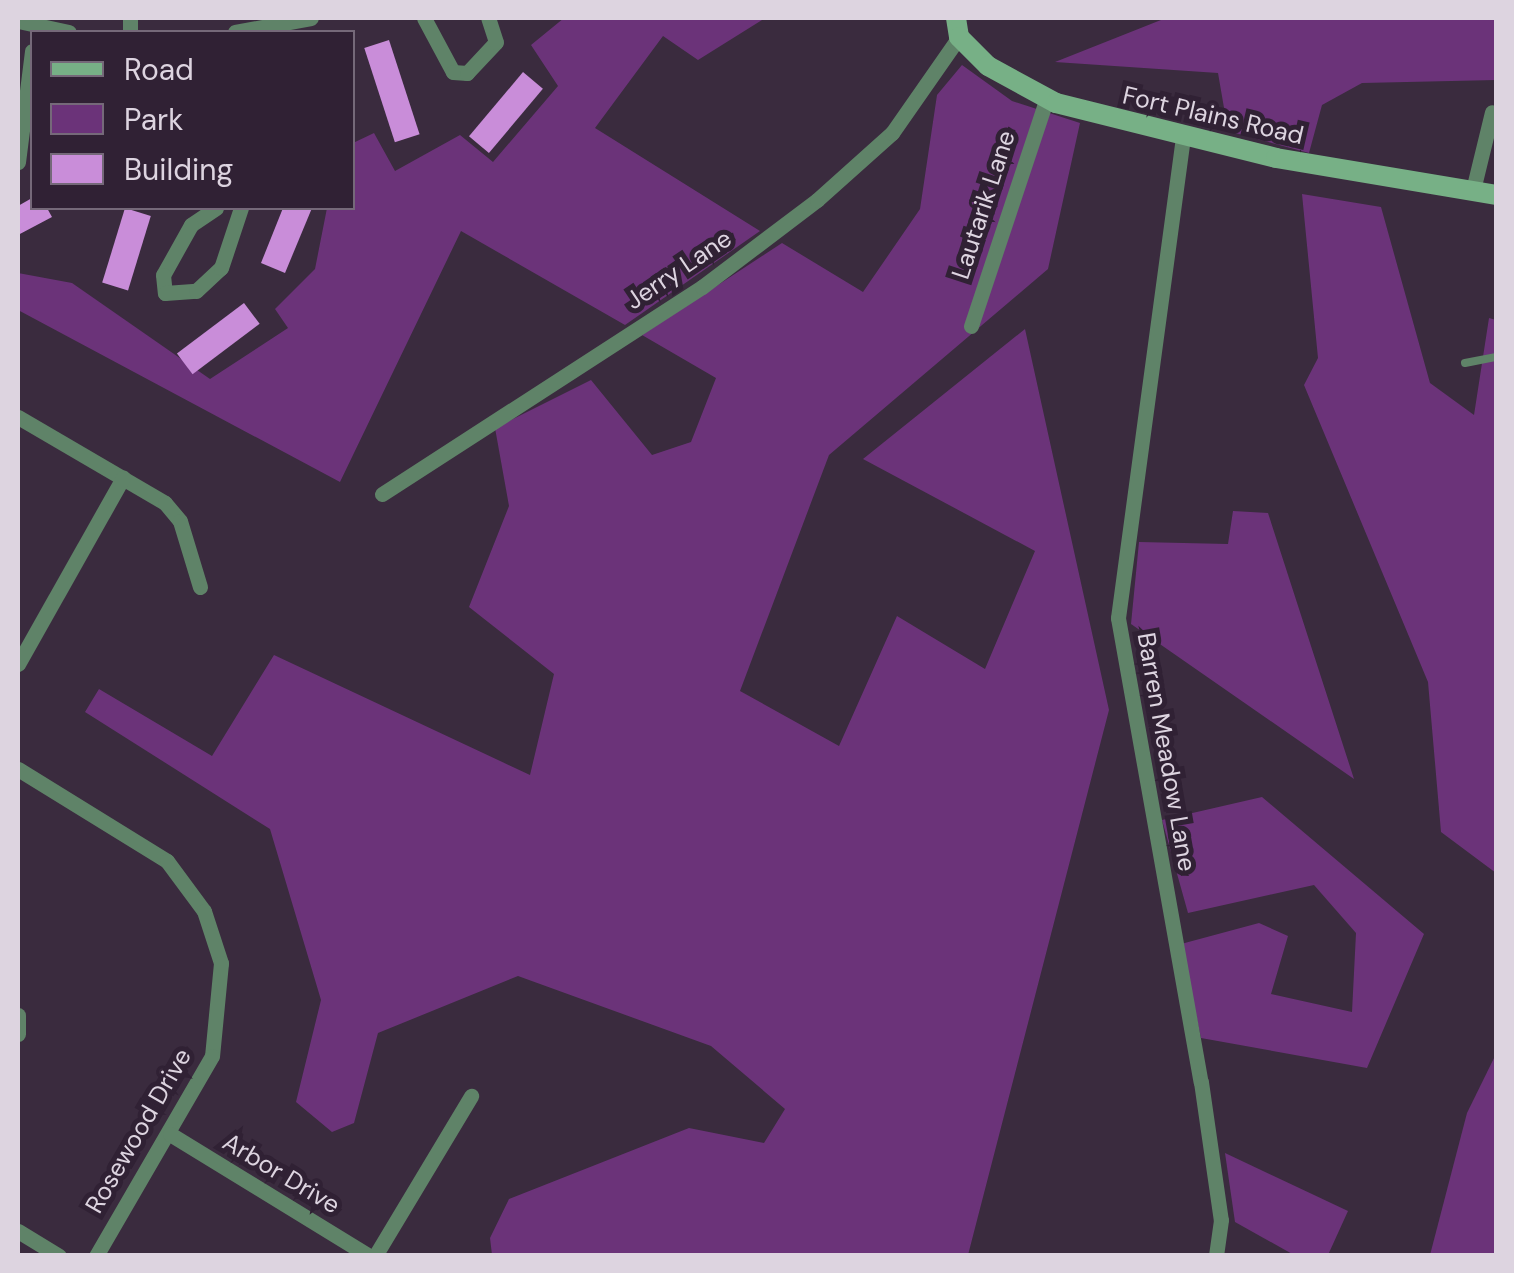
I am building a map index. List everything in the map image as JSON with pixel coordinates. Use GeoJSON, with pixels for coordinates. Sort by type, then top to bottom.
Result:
{"type":"FeatureCollection","features":[{"type":"Feature","properties":{"kind":"street"},"geometry":{"type":"LineString","coordinates":[[245,30],[311,18]]}},
{"type":"Feature","properties":{"kind":"street"},"geometry":{"type":"LineString","coordinates":[[424,18],[453,72],[466,73],[496,42],[488,18]]}},
{"type":"Feature","properties":{"kind":"street"},"geometry":{"type":"LineString","coordinates":[[18,21],[37,29]]}},
{"type":"Feature","properties":{"kind":"street","name":"Fort Plains Road"},"geometry":{"type":"LineString","coordinates":[[958,27],[1004,79],[1046,100],[1183,137],[1496,195]]}},
{"type":"Feature","properties":{"kind":"street","name":"Jerry Lane"},"geometry":{"type":"LineString","coordinates":[[382,494],[702,287],[817,200],[892,133],[958,27]]}},
{"type":"Feature","properties":{"kind":"street"},"geometry":{"type":"LineString","coordinates":[[18,162],[22,98],[30,60]]}},
{"type":"Feature","properties":{"kind":"street","name":"Lautarik Lane"},"geometry":{"type":"LineString","coordinates":[[970,326],[1046,100]]}},
{"type":"Feature","properties":{"kind":"street"},"geometry":{"type":"LineString","coordinates":[[1474,190],[1492,112]]}},
{"type":"Feature","properties":{"kind":"street","name":"Barren Meadow Lane"},"geometry":{"type":"LineString","coordinates":[[1183,137],[1118,618],[1201,1082],[1221,1220],[1216,1256]]}},
{"type":"Feature","properties":{"kind":"street"},"geometry":{"type":"LineString","coordinates":[[213,210],[191,225],[163,274],[165,293],[196,291],[221,268],[241,210]]}},
{"type":"Feature","properties":{"kind":"street"},"geometry":{"type":"LineString","coordinates":[[18,417],[172,510],[200,587]]}},
{"type":"Feature","properties":{"kind":"street"},"geometry":{"type":"LineString","coordinates":[[18,664],[123,478]]}},
{"type":"Feature","properties":{"kind":"street","name":"Rosewood Drive"},"geometry":{"type":"LineString","coordinates":[[18,769],[151,846],[182,877],[210,924],[222,976],[218,1035],[170,1134],[96,1256]]}},
{"type":"Feature","properties":{"kind":"street"},"geometry":{"type":"LineString","coordinates":[[18,1015],[18,1034]]}},
{"type":"Feature","properties":{"kind":"street"},"geometry":{"type":"LineString","coordinates":[[372,1256],[472,1096]]}},
{"type":"Feature","properties":{"kind":"street","name":"Arbor Drive"},"geometry":{"type":"LineString","coordinates":[[170,1134],[372,1256]]}},
{"type":"Feature","properties":{"kind":"street"},"geometry":{"type":"LineString","coordinates":[[18,1230],[58,1256]]}},
{"type":"Feature","properties":{"kind":"lane"},"geometry":{"type":"LineString","coordinates":[[1464,363],[1496,357]]}},
{"type":"Feature","properties":{"kind":"green space"},"geometry":{"type":"Polygon","coordinates":[[[564,18],[765,18],[698,60],[663,36],[595,128],[760,231],[625,325],[461,231],[340,482],[18,310],[18,273],[72,283],[210,379],[288,328],[275,309],[315,269],[327,210],[355,210],[355,142],[374,133],[395,171],[460,135],[493,162],[558,86],[531,45],[564,18]]]}},
{"type":"Feature","properties":{"kind":"green space"},"geometry":{"type":"Polygon","coordinates":[[[1166,18],[1496,18],[1496,80],[1362,83],[1322,105],[1309,153],[1228,131],[1218,73],[1055,62],[1166,18]]]}},
{"type":"Feature","properties":{"kind":"green space"},"geometry":{"type":"Polygon","coordinates":[[[962,65],[1012,101],[1080,123],[1048,269],[829,455],[740,691],[839,746],[897,616],[985,669],[1035,551],[863,459],[1025,329],[1109,710],[968,1255],[492,1255],[490,1238],[509,1199],[689,1128],[764,1143],[785,1109],[711,1046],[518,976],[378,1033],[354,1123],[332,1132],[296,1102],[321,1000],[270,829],[85,712],[99,689],[212,756],[274,655],[530,775],[554,674],[469,607],[509,506],[495,428],[591,380],[652,455],[691,442],[716,378],[642,335],[782,243],[863,292],[920,209],[937,95],[962,65]]]}},
{"type":"Feature","properties":{"kind":"green space"},"geometry":{"type":"Polygon","coordinates":[[[1302,194],[1381,207],[1430,383],[1474,415],[1489,318],[1496,320],[1496,873],[1441,832],[1428,682],[1304,385],[1318,358],[1302,194]]]}},
{"type":"Feature","properties":{"kind":"green space"},"geometry":{"type":"Polygon","coordinates":[[[1233,511],[1268,513],[1354,779],[1131,624],[1139,542],[1228,544],[1233,511]]]}},
{"type":"Feature","properties":{"kind":"green space"},"geometry":{"type":"Polygon","coordinates":[[[1262,797],[1424,934],[1367,1068],[1201,1038],[1181,944],[1259,923],[1288,936],[1271,994],[1352,1012],[1356,933],[1314,885],[1188,913],[1162,820],[1262,797]]]}},
{"type":"Feature","properties":{"kind":"green space"},"geometry":{"type":"Polygon","coordinates":[[[1496,1054],[1496,1255],[1430,1255],[1467,1113],[1496,1054]]]}},
{"type":"Feature","properties":{"kind":"green space"},"geometry":{"type":"Polygon","coordinates":[[[1225,1153],[1348,1211],[1328,1255],[1294,1255],[1235,1222],[1225,1153]]]}},
{"type":"Feature","properties":{"kind":"building"},"geometry":{"type":"Polygon","coordinates":[[[389,40],[420,134],[395,142],[364,48],[389,40]]]}},
{"type":"Feature","properties":{"kind":"building"},"geometry":{"type":"Polygon","coordinates":[[[523,72],[543,89],[489,153],[469,136],[523,72]]]}},
{"type":"Feature","properties":{"kind":"building"},"geometry":{"type":"Polygon","coordinates":[[[30,199],[30,210],[48,210],[52,217],[18,235],[18,206],[30,199]]]}},
{"type":"Feature","properties":{"kind":"building"},"geometry":{"type":"Polygon","coordinates":[[[124,210],[151,216],[128,290],[102,283],[124,210]]]}},
{"type":"Feature","properties":{"kind":"building"},"geometry":{"type":"Polygon","coordinates":[[[282,210],[311,210],[285,273],[261,263],[282,210]]]}},
{"type":"Feature","properties":{"kind":"building"},"geometry":{"type":"Polygon","coordinates":[[[244,303],[260,324],[193,374],[177,354],[244,303]]]}}]}
